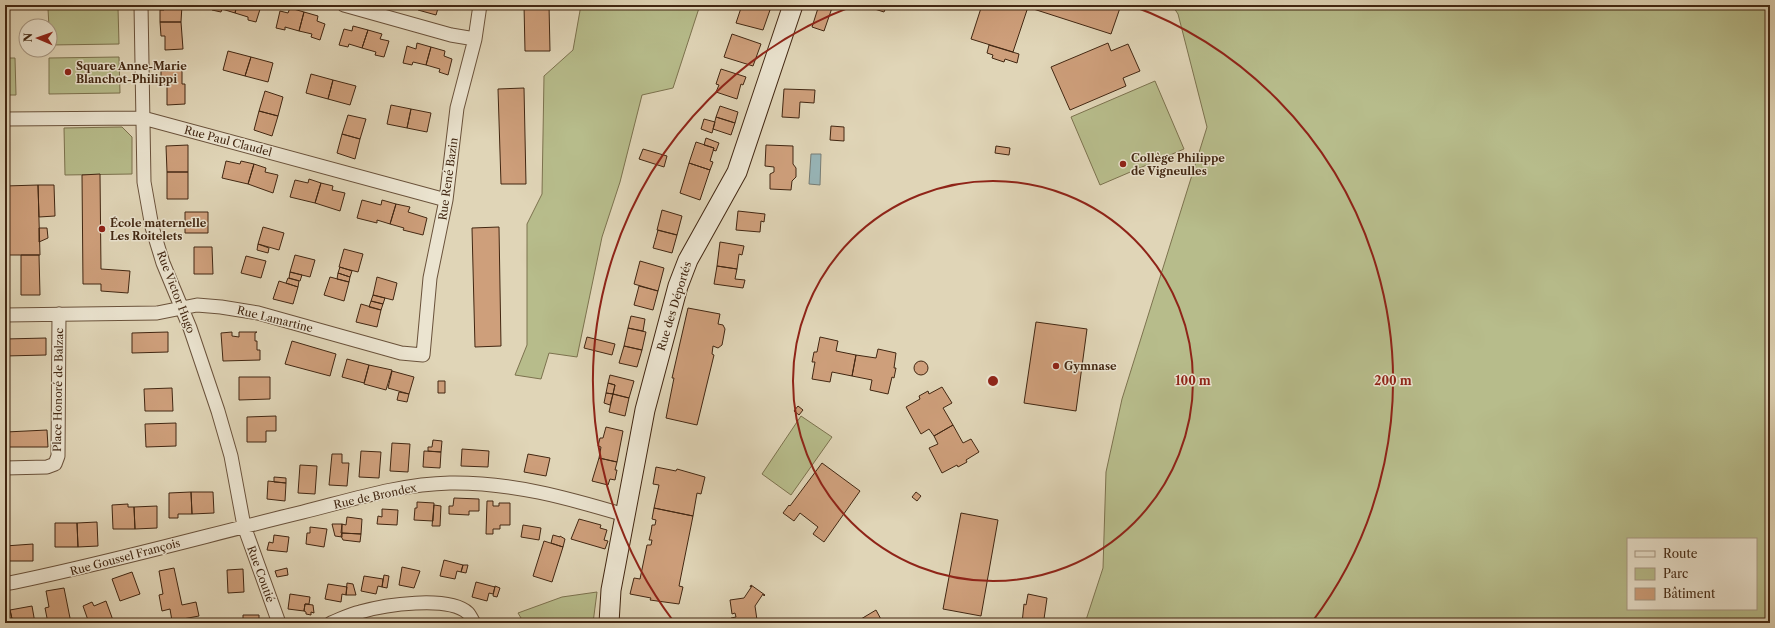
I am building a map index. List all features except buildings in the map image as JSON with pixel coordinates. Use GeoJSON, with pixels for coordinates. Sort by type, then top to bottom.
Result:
{"type":"FeatureCollection","features":[{"type":"Feature","properties":{"kind":"street","name":"Rue Victor Hugo"},"geometry":{"type":"LineString","coordinates":[[141,5],[144,182],[152,227],[163,263],[182,308],[218,411],[231,456],[244,526]]}},
{"type":"Feature","properties":{"kind":"street"},"geometry":{"type":"LineString","coordinates":[[344,5],[451,35],[475,39]]}},
{"type":"Feature","properties":{"kind":"street","name":"Rue René Bazin"},"geometry":{"type":"LineString","coordinates":[[423,355],[430,278],[446,200],[457,108],[475,39],[480,5]]}},
{"type":"Feature","properties":{"kind":"street","name":"Rue des Déportés"},"geometry":{"type":"LineString","coordinates":[[609,623],[611,590],[645,410],[678,286],[688,260],[737,172],[793,5]]}},
{"type":"Feature","properties":{"kind":"street","name":"Rue Paul Claudel"},"geometry":{"type":"LineString","coordinates":[[5,119],[143,118],[446,200]]}},
{"type":"Feature","properties":{"kind":"street","name":"Rue Lamartine"},"geometry":{"type":"LineString","coordinates":[[5,315],[157,313],[197,305],[258,313],[401,353],[423,355]]}},
{"type":"Feature","properties":{"kind":"street","name":"Place Honoré de Balzac"},"geometry":{"type":"LineString","coordinates":[[5,468],[47,467],[55,464],[58,456],[59,314]]}},
{"type":"Feature","properties":{"kind":"street","name":"Rue de Brondex"},"geometry":{"type":"LineString","coordinates":[[244,526],[402,488],[449,483],[492,484],[545,493],[625,515]]}},
{"type":"Feature","properties":{"kind":"street","name":"Rue Goussel François"},"geometry":{"type":"LineString","coordinates":[[5,584],[71,571],[244,526]]}},
{"type":"Feature","properties":{"kind":"street","name":"Rue Coutié"},"geometry":{"type":"LineString","coordinates":[[244,526],[279,623]]}},
{"type":"Feature","properties":{"kind":"street"},"geometry":{"type":"LineString","coordinates":[[331,623],[360,612],[416,603],[440,603],[457,607],[468,613],[474,623]]}},
{"type":"Feature","properties":{"kind":"green space"},"geometry":{"type":"Polygon","coordinates":[[[581,5],[700,5],[673,88],[642,95],[620,182],[602,237],[577,357],[549,353],[541,379],[515,375],[527,345],[527,224],[542,194],[544,76],[573,50],[581,5]]]}},
{"type":"Feature","properties":{"kind":"green space"},"geometry":{"type":"Polygon","coordinates":[[[1172,5],[1770,5],[1770,623],[1085,623],[1103,568],[1106,472],[1122,399],[1207,127],[1178,14],[1172,5]]]}},
{"type":"Feature","properties":{"kind":"green space"},"geometry":{"type":"Polygon","coordinates":[[[118,8],[119,44],[58,45],[58,18],[48,18],[48,9],[118,8]]]}},
{"type":"Feature","properties":{"kind":"green space"},"geometry":{"type":"Polygon","coordinates":[[[119,57],[120,93],[49,94],[49,58],[119,57]]]}},
{"type":"Feature","properties":{"kind":"green space"},"geometry":{"type":"Polygon","coordinates":[[[5,58],[15,58],[16,95],[5,95],[5,58]]]}},
{"type":"Feature","properties":{"kind":"green space"},"geometry":{"type":"Polygon","coordinates":[[[1155,81],[1184,149],[1100,185],[1071,117],[1155,81]]]}},
{"type":"Feature","properties":{"kind":"green space"},"geometry":{"type":"Polygon","coordinates":[[[122,127],[132,137],[132,174],[65,175],[64,128],[122,127]]]}},
{"type":"Feature","properties":{"kind":"green space"},"geometry":{"type":"Polygon","coordinates":[[[801,416],[832,437],[791,495],[762,474],[801,416]]]}},
{"type":"Feature","properties":{"kind":"green space"},"geometry":{"type":"Polygon","coordinates":[[[597,592],[593,623],[524,623],[518,613],[562,597],[597,592]]]}},
{"type":"Feature","properties":{"kind":"water"},"geometry":{"type":"Polygon","coordinates":[[[811,154],[821,154],[820,185],[809,184],[811,154]]]}},
{"type":"Feature","properties":{"kind":"place","name":"Square Anne-Marie Blanchot-Philippi"},"geometry":{"type":"Point","coordinates":[68,72]}},
{"type":"Feature","properties":{"kind":"place","name":"Collège Philippe de Vigneulles"},"geometry":{"type":"Point","coordinates":[1123,164]}},
{"type":"Feature","properties":{"kind":"place","name":"École maternelle Les Roitelets"},"geometry":{"type":"Point","coordinates":[102,229]}},
{"type":"Feature","properties":{"kind":"place","name":"Gymnase"},"geometry":{"type":"Point","coordinates":[1056,366]}}]}
